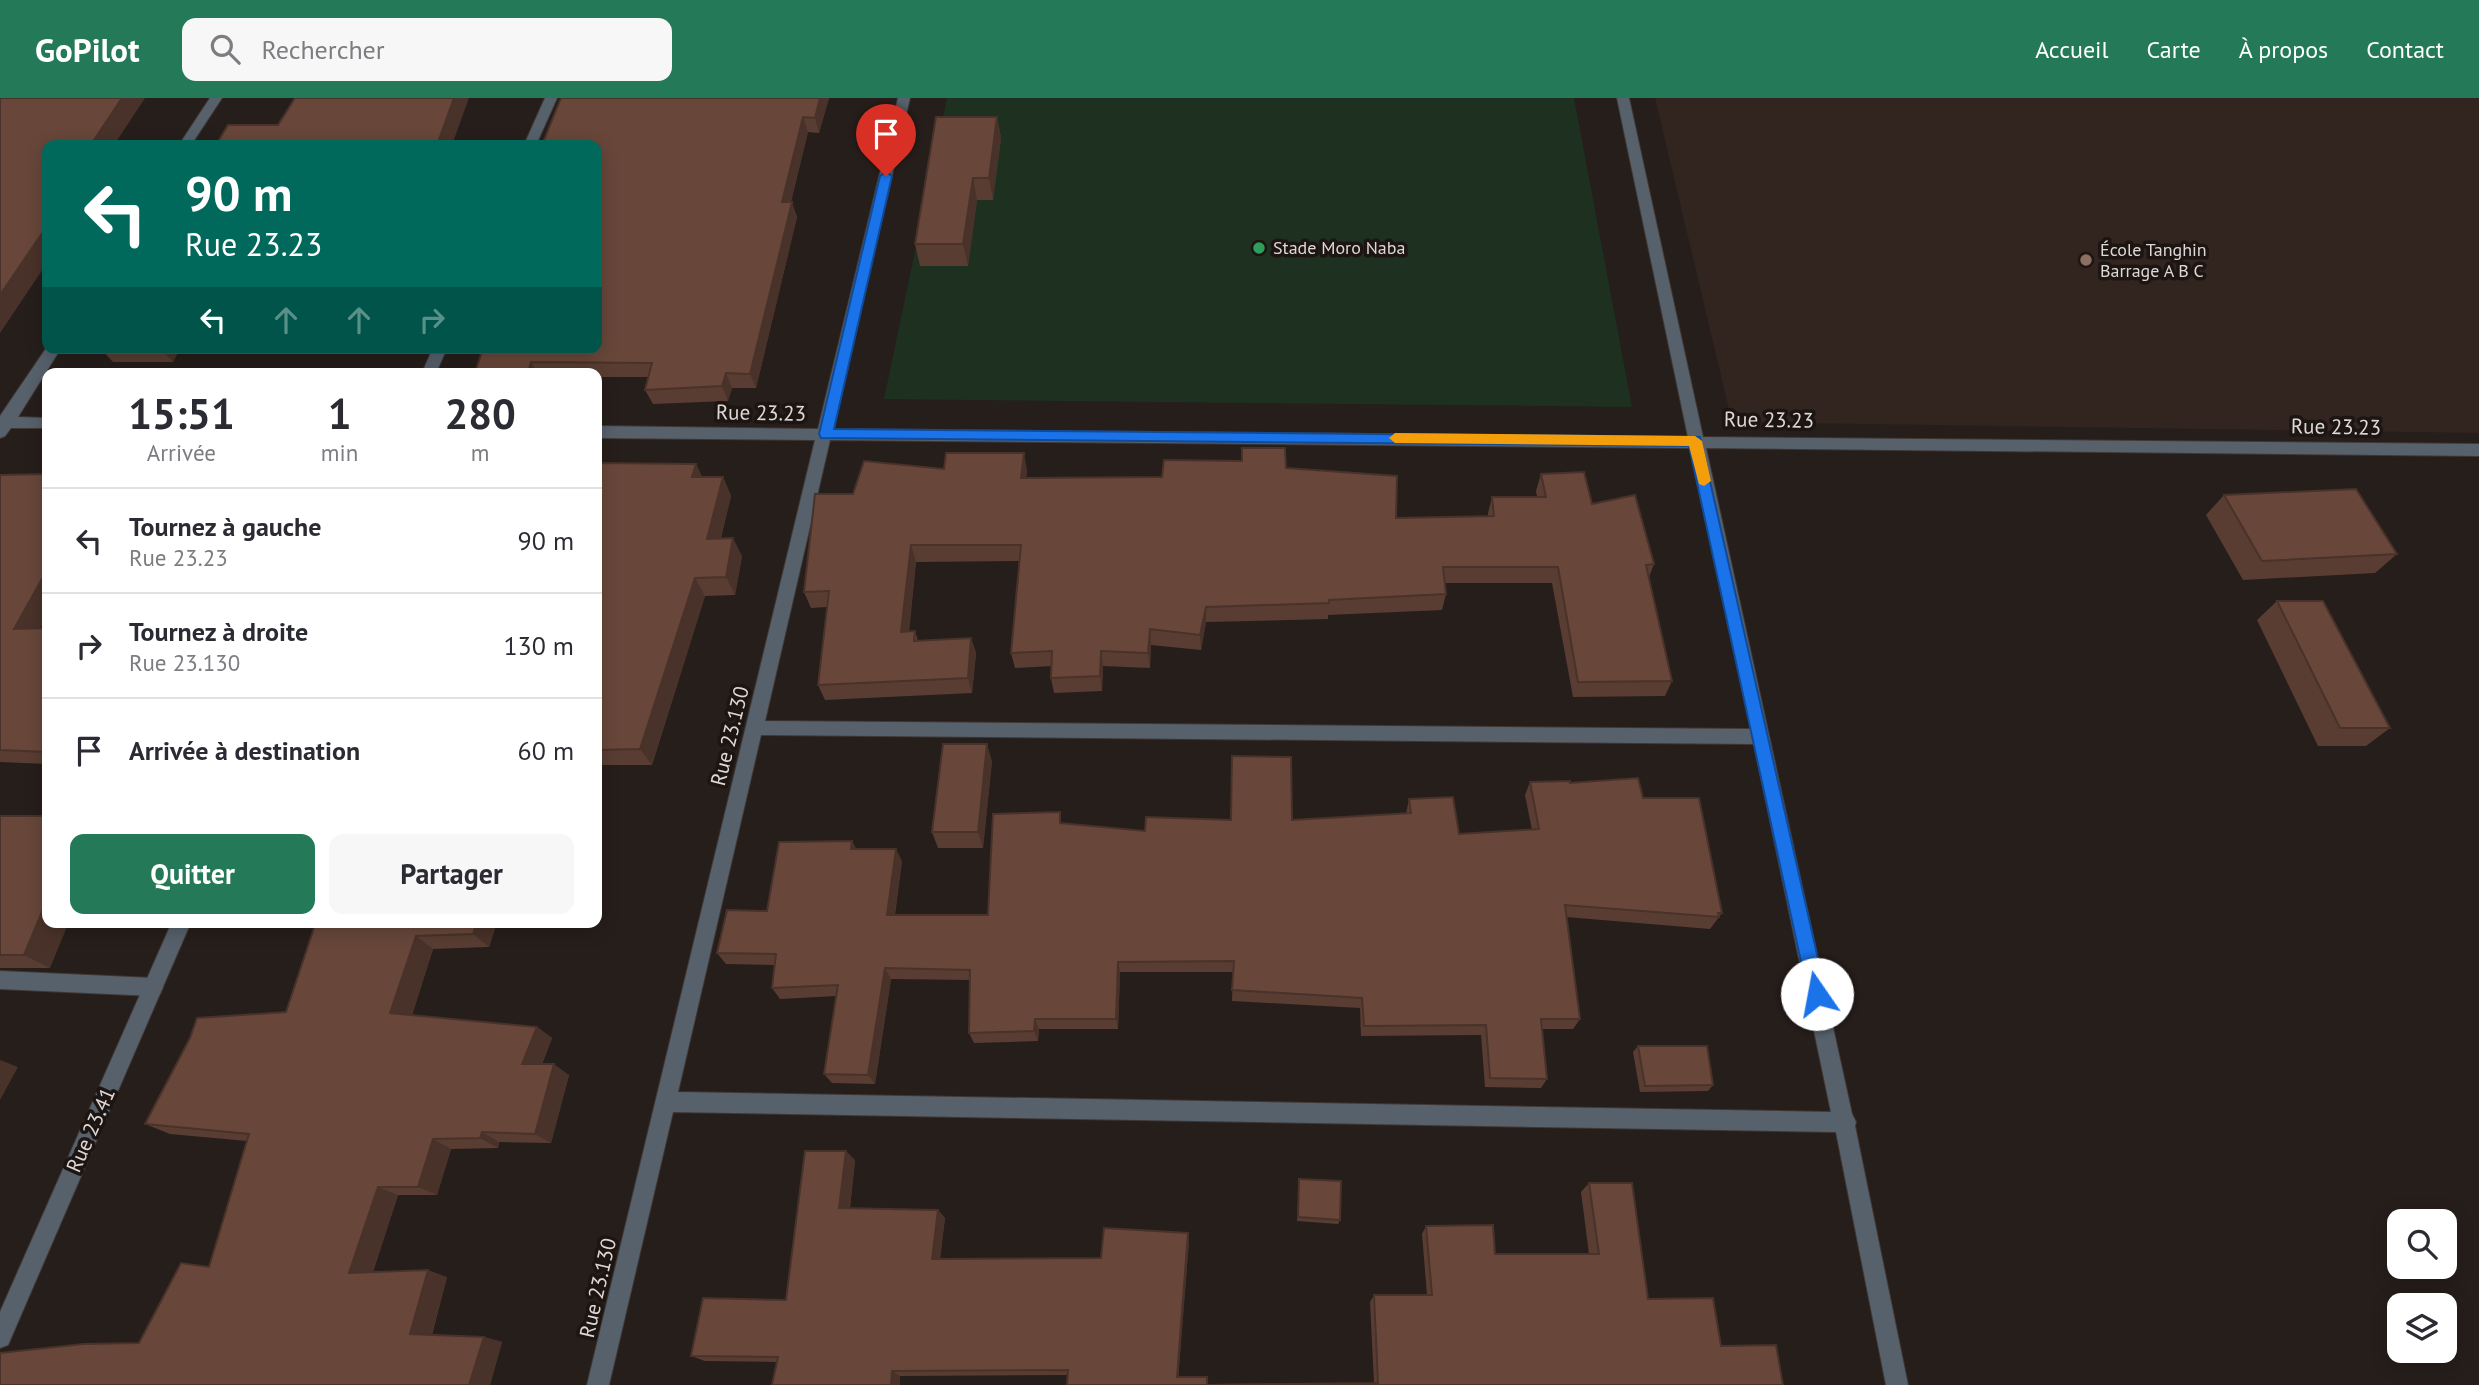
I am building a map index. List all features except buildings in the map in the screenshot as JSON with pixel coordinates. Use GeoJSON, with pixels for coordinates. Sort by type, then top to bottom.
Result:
{"type":"FeatureCollection","features":[{"type":"Feature","properties":{"kind":"street"},"geometry":{"type":"LineString","coordinates":[[188,140],[216,98]]}},
{"type":"Feature","properties":{"kind":"street"},"geometry":{"type":"LineString","coordinates":[[532,140],[551,98]]}},
{"type":"Feature","properties":{"kind":"street","name":"Rue 23.130"},"geometry":{"type":"LineString","coordinates":[[598,1385],[904,98]]}},
{"type":"Feature","properties":{"kind":"street"},"geometry":{"type":"LineString","coordinates":[[1623,98],[1695,441],[1846,1122],[1897,1385]]}},
{"type":"Feature","properties":{"kind":"street"},"geometry":{"type":"LineString","coordinates":[[2,426],[50,354]]}},
{"type":"Feature","properties":{"kind":"street"},"geometry":{"type":"LineString","coordinates":[[2,426],[42,423]]}},
{"type":"Feature","properties":{"kind":"street","name":"Rue 23.23"},"geometry":{"type":"LineString","coordinates":[[602,432],[2479,450]]}},
{"type":"Feature","properties":{"kind":"street"},"geometry":{"type":"LineString","coordinates":[[755,728],[1760,737]]}},
{"type":"Feature","properties":{"kind":"street","name":"Rue 23.41"},"geometry":{"type":"LineString","coordinates":[[0,1337],[179,928]]}},
{"type":"Feature","properties":{"kind":"street"},"geometry":{"type":"LineString","coordinates":[[0,980],[153,987]]}},
{"type":"Feature","properties":{"kind":"street"},"geometry":{"type":"LineString","coordinates":[[664,1102],[1846,1122]]}},
{"type":"Feature","properties":{"kind":"shaded area","name":"École Tanghin Barrage A B C"},"geometry":{"type":"Polygon","coordinates":[[[1655,98],[2479,98],[2479,433],[1732,422],[1655,98]]]}},
{"type":"Feature","properties":{"kind":"green space","name":"Stade Moro Naba"},"geometry":{"type":"Polygon","coordinates":[[[947,98],[1574,98],[1632,407],[884,399],[947,98]]]}},
{"type":"Feature","properties":{"kind":"slow traffic"},"geometry":{"type":"LineString","coordinates":[[1395,438],[1695,441],[1704,481]]}},
{"type":"Feature","properties":{"kind":"place","name":"Stade Moro Naba"},"geometry":{"type":"Point","coordinates":[1259,248]}},
{"type":"Feature","properties":{"kind":"place","name":"École Tanghin Barrage A B C"},"geometry":{"type":"Point","coordinates":[2086,260]}},
{"type":"Feature","properties":{"kind":"route"},"geometry":{"type":"LineString","coordinates":[[886,176],[826,434],[1695,441],[1817,994]]}}]}
